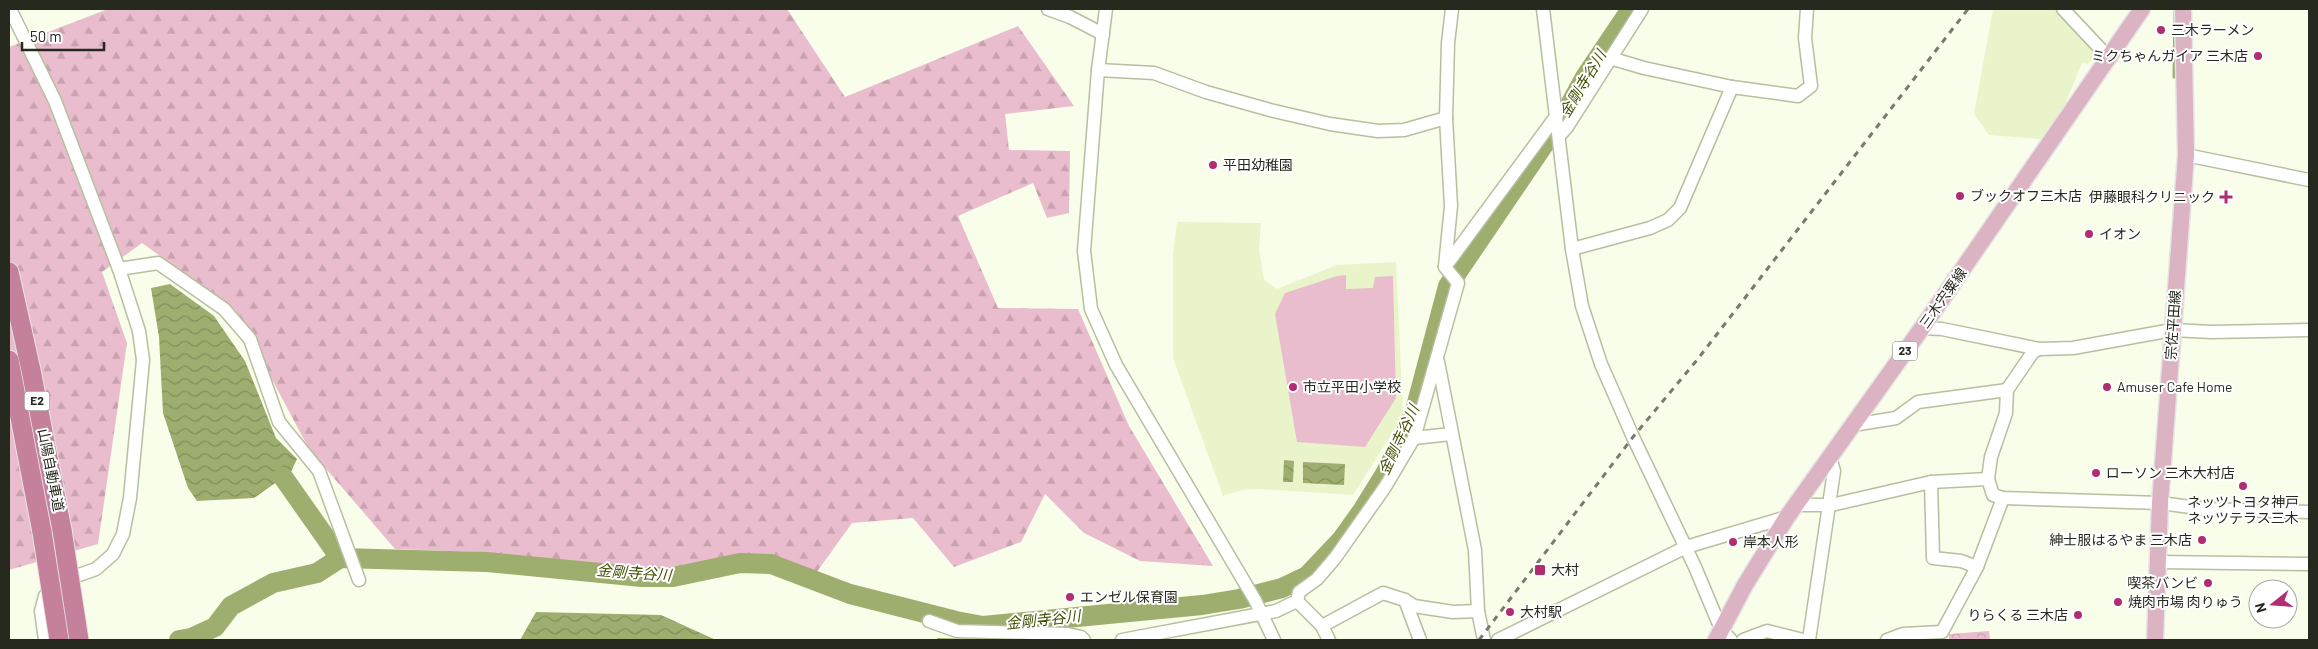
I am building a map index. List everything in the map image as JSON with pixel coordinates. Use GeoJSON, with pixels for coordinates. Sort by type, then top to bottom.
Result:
{"type":"FeatureCollection","features":[{"type":"Feature","properties":{"kind":"highway","name":"山陽自動車道"},"geometry":{"type":"LineString","coordinates":[[9,272],[31,370],[62,530],[79,640]]}},
{"type":"Feature","properties":{"kind":"highway","name":"山陽自動車道"},"geometry":{"type":"LineString","coordinates":[[10,366],[42,532],[60,640]]}},
{"type":"Feature","properties":{"kind":"main road","name":"三木宍粟線"},"geometry":{"type":"LineString","coordinates":[[1723,636],[1768,546],[1922,328],[2058,128],[2142,9]]}},
{"type":"Feature","properties":{"kind":"main road","name":"宗佐平田線"},"geometry":{"type":"LineString","coordinates":[[2154,640],[2159,562],[2160,503],[2186,155],[2183,9]]}},
{"type":"Feature","properties":{"kind":"street"},"geometry":{"type":"LineString","coordinates":[[10,9],[55,101],[119,269],[139,331],[143,360],[130,498],[123,534],[112,554],[96,569],[56,583],[45,596],[41,611],[45,640]]}},
{"type":"Feature","properties":{"kind":"street"},"geometry":{"type":"LineString","coordinates":[[1048,9],[1075,13],[1103,34]]}},
{"type":"Feature","properties":{"kind":"street"},"geometry":{"type":"LineString","coordinates":[[1106,9],[1098,70],[1084,251],[1091,310],[1116,365],[1262,612],[1274,640]]}},
{"type":"Feature","properties":{"kind":"street"},"geometry":{"type":"LineString","coordinates":[[1297,601],[1299,592],[1317,579],[1357,528],[1414,438],[1458,283],[1445,267],[1451,206],[1446,118],[1448,43],[1452,9]]}},
{"type":"Feature","properties":{"kind":"street"},"geometry":{"type":"LineString","coordinates":[[1543,9],[1572,250],[1582,306],[1601,364],[1633,437],[1686,547],[1723,636]]}},
{"type":"Feature","properties":{"kind":"street"},"geometry":{"type":"LineString","coordinates":[[1559,136],[1567,127],[1642,9]]}},
{"type":"Feature","properties":{"kind":"street"},"geometry":{"type":"LineString","coordinates":[[1610,58],[1644,68],[1732,88],[1798,96],[1811,86],[1805,38],[1807,9]]}},
{"type":"Feature","properties":{"kind":"street"},"geometry":{"type":"LineString","coordinates":[[2063,9],[2108,58]]}},
{"type":"Feature","properties":{"kind":"street"},"geometry":{"type":"LineString","coordinates":[[1098,70],[1154,73],[1206,92],[1270,110],[1330,124],[1378,131],[1404,130],[1446,118]]}},
{"type":"Feature","properties":{"kind":"street"},"geometry":{"type":"LineString","coordinates":[[1572,250],[1650,228],[1668,220],[1680,208],[1732,88]]}},
{"type":"Feature","properties":{"kind":"street"},"geometry":{"type":"LineString","coordinates":[[1445,267],[1557,115]]}},
{"type":"Feature","properties":{"kind":"street"},"geometry":{"type":"LineString","coordinates":[[2186,155],[2309,180]]}},
{"type":"Feature","properties":{"kind":"street"},"geometry":{"type":"LineString","coordinates":[[119,269],[158,263],[224,309],[250,339],[279,422],[319,471],[359,580]]}},
{"type":"Feature","properties":{"kind":"street"},"geometry":{"type":"LineString","coordinates":[[1922,328],[1942,330],[2040,349],[2073,348],[2172,330],[2212,332],[2309,330]]}},
{"type":"Feature","properties":{"kind":"street"},"geometry":{"type":"LineString","coordinates":[[2040,349],[2034,352],[2007,390],[2006,413],[1991,457],[1988,479],[1993,495],[2003,498],[2160,503],[2206,509],[2309,512]]}},
{"type":"Feature","properties":{"kind":"street"},"geometry":{"type":"LineString","coordinates":[[1437,360],[1475,550],[1478,611],[1484,640]]}},
{"type":"Feature","properties":{"kind":"street"},"geometry":{"type":"LineString","coordinates":[[1853,425],[1896,418],[1918,402],[2007,390]]}},
{"type":"Feature","properties":{"kind":"street"},"geometry":{"type":"LineString","coordinates":[[1414,438],[1451,434]]}},
{"type":"Feature","properties":{"kind":"street"},"geometry":{"type":"LineString","coordinates":[[1810,640],[1834,471],[1830,457]]}},
{"type":"Feature","properties":{"kind":"street"},"geometry":{"type":"LineString","coordinates":[[1498,640],[1686,547],[1792,511],[1830,505],[1931,482],[1988,479]]}},
{"type":"Feature","properties":{"kind":"street"},"geometry":{"type":"LineString","coordinates":[[1931,482],[1933,558],[1961,561],[1978,567]]}},
{"type":"Feature","properties":{"kind":"street"},"geometry":{"type":"LineString","coordinates":[[1887,640],[1903,634],[1942,632],[1978,567],[2003,498]]}},
{"type":"Feature","properties":{"kind":"street"},"geometry":{"type":"LineString","coordinates":[[2159,562],[2309,564]]}},
{"type":"Feature","properties":{"kind":"street"},"geometry":{"type":"LineString","coordinates":[[1322,626],[1383,594],[1405,600],[1414,606],[1443,610],[1478,611]]}},
{"type":"Feature","properties":{"kind":"street"},"geometry":{"type":"LineString","coordinates":[[1405,600],[1420,640]]}},
{"type":"Feature","properties":{"kind":"street"},"geometry":{"type":"LineString","coordinates":[[1122,640],[1262,612],[1276,611],[1297,601]]}},
{"type":"Feature","properties":{"kind":"street"},"geometry":{"type":"LineString","coordinates":[[1297,601],[1322,626],[1329,640]]}},
{"type":"Feature","properties":{"kind":"street"},"geometry":{"type":"LineString","coordinates":[[929,621],[957,631],[1068,634],[1081,637],[1084,640]]}},
{"type":"Feature","properties":{"kind":"street"},"geometry":{"type":"LineString","coordinates":[[1744,640],[1766,631],[1803,640]]}},
{"type":"Feature","properties":{"kind":"shaded area"},"geometry":{"type":"Polygon","coordinates":[[[1993,9],[2056,9],[2097,56],[2087,64],[2082,63],[2064,107],[2041,139],[1989,135],[1974,114],[1993,9]]]}},
{"type":"Feature","properties":{"kind":"shaded area","name":"市立平田小学校"},"geometry":{"type":"Polygon","coordinates":[[[1177,222],[1261,223],[1259,249],[1264,280],[1277,289],[1337,265],[1396,262],[1403,416],[1353,495],[1258,489],[1242,490],[1223,496],[1173,358],[1173,255],[1177,222]]]}},
{"type":"Feature","properties":{"kind":"green space"},"geometry":{"type":"Polygon","coordinates":[[[108,9],[787,9],[845,97],[1018,26],[1074,106],[1005,114],[1009,150],[1070,151],[1069,213],[1047,218],[1033,183],[958,216],[998,308],[1078,309],[1129,426],[1213,566],[1140,561],[1084,533],[1045,494],[1021,542],[954,567],[913,518],[852,523],[816,573],[747,555],[669,571],[478,552],[395,549],[309,449],[235,310],[142,243],[102,272],[127,343],[98,544],[9,570],[9,47],[108,9]]]}},
{"type":"Feature","properties":{"kind":"green space"},"geometry":{"type":"Polygon","coordinates":[[[1346,275],[1346,289],[1373,288],[1375,277],[1393,276],[1396,398],[1365,447],[1297,442],[1275,314],[1285,293],[1337,276],[1346,275]]]}},
{"type":"Feature","properties":{"kind":"green space"},"geometry":{"type":"Polygon","coordinates":[[[1989,631],[1990,640],[1949,640],[1949,634],[1989,631]]]}},
{"type":"Feature","properties":{"kind":"water"},"geometry":{"type":"Polygon","coordinates":[[[170,284],[214,316],[245,361],[276,438],[297,459],[291,472],[254,498],[197,501],[188,488],[163,413],[159,337],[151,288],[170,284]]]}},
{"type":"Feature","properties":{"kind":"water"},"geometry":{"type":"Polygon","coordinates":[[[1284,460],[1294,461],[1293,482],[1283,482],[1284,460]]]}},
{"type":"Feature","properties":{"kind":"water"},"geometry":{"type":"Polygon","coordinates":[[[1303,462],[1345,464],[1344,485],[1303,483],[1303,462]]]}},
{"type":"Feature","properties":{"kind":"water"},"geometry":{"type":"Polygon","coordinates":[[[536,612],[661,615],[716,640],[520,640],[536,612]]]}},
{"type":"Feature","properties":{"kind":"water"},"geometry":{"type":"Polygon","coordinates":[[[937,638],[1021,640],[937,640],[937,638]]]}},
{"type":"Feature","properties":{"kind":"waterway","name":"金剛寺谷川"},"geometry":{"type":"LineString","coordinates":[[179,640],[191,638],[215,627],[231,606],[273,583],[317,573],[340,558],[487,562],[642,577],[673,577],[740,563],[771,564],[850,594],[983,626],[1202,605],[1239,599],[1282,588],[1307,576],[1342,539],[1385,474],[1413,418],[1448,286],[1566,112],[1585,77],[1631,9]]}},
{"type":"Feature","properties":{"kind":"waterway"},"geometry":{"type":"LineString","coordinates":[[2174,77],[2175,9]]}},
{"type":"Feature","properties":{"kind":"waterway"},"geometry":{"type":"LineString","coordinates":[[283,477],[340,558]]}},
{"type":"Feature","properties":{"kind":"railway"},"geometry":{"type":"LineString","coordinates":[[1479,640],[1633,437],[1697,360],[1968,9]]}},
{"type":"Feature","properties":{"kind":"place","name":"三木ラーメン"},"geometry":{"type":"Point","coordinates":[2161,30]}},
{"type":"Feature","properties":{"kind":"place","name":"ミクちゃんガイア 三木店"},"geometry":{"type":"Point","coordinates":[2258,56]}},
{"type":"Feature","properties":{"kind":"place","name":"平田幼稚園"},"geometry":{"type":"Point","coordinates":[1213,165]}},
{"type":"Feature","properties":{"kind":"place","name":"ブックオフ三木店"},"geometry":{"type":"Point","coordinates":[1960,196]}},
{"type":"Feature","properties":{"kind":"place","name":"伊藤眼科クリニック"},"geometry":{"type":"Point","coordinates":[2226,197]}},
{"type":"Feature","properties":{"kind":"place","name":"イオン"},"geometry":{"type":"Point","coordinates":[2089,234]}},
{"type":"Feature","properties":{"kind":"place","name":"市立平田小学校"},"geometry":{"type":"Point","coordinates":[1293,387]}},
{"type":"Feature","properties":{"kind":"place","name":"Amuser Cafe Home"},"geometry":{"type":"Point","coordinates":[2107,387]}},
{"type":"Feature","properties":{"kind":"place","name":"ローソン 三木大村店"},"geometry":{"type":"Point","coordinates":[2096,473]}},
{"type":"Feature","properties":{"kind":"place","name":"ネッツトヨタ神戸 ネッツテラス三木"},"geometry":{"type":"Point","coordinates":[2243,486]}},
{"type":"Feature","properties":{"kind":"place","name":"紳士服はるやま 三木店"},"geometry":{"type":"Point","coordinates":[2202,540]}},
{"type":"Feature","properties":{"kind":"place","name":"岸本人形"},"geometry":{"type":"Point","coordinates":[1733,542]}},
{"type":"Feature","properties":{"kind":"place","name":"大村"},"geometry":{"type":"Point","coordinates":[1540,570]}},
{"type":"Feature","properties":{"kind":"place","name":"喫茶バンビ"},"geometry":{"type":"Point","coordinates":[2208,583]}},
{"type":"Feature","properties":{"kind":"place","name":"エンゼル保育園"},"geometry":{"type":"Point","coordinates":[1070,597]}},
{"type":"Feature","properties":{"kind":"place","name":"焼肉市場 肉りゅう"},"geometry":{"type":"Point","coordinates":[2118,602]}},
{"type":"Feature","properties":{"kind":"place","name":"大村駅"},"geometry":{"type":"Point","coordinates":[1510,612]}},
{"type":"Feature","properties":{"kind":"place","name":"りらくる 三木店"},"geometry":{"type":"Point","coordinates":[2078,615]}}]}
